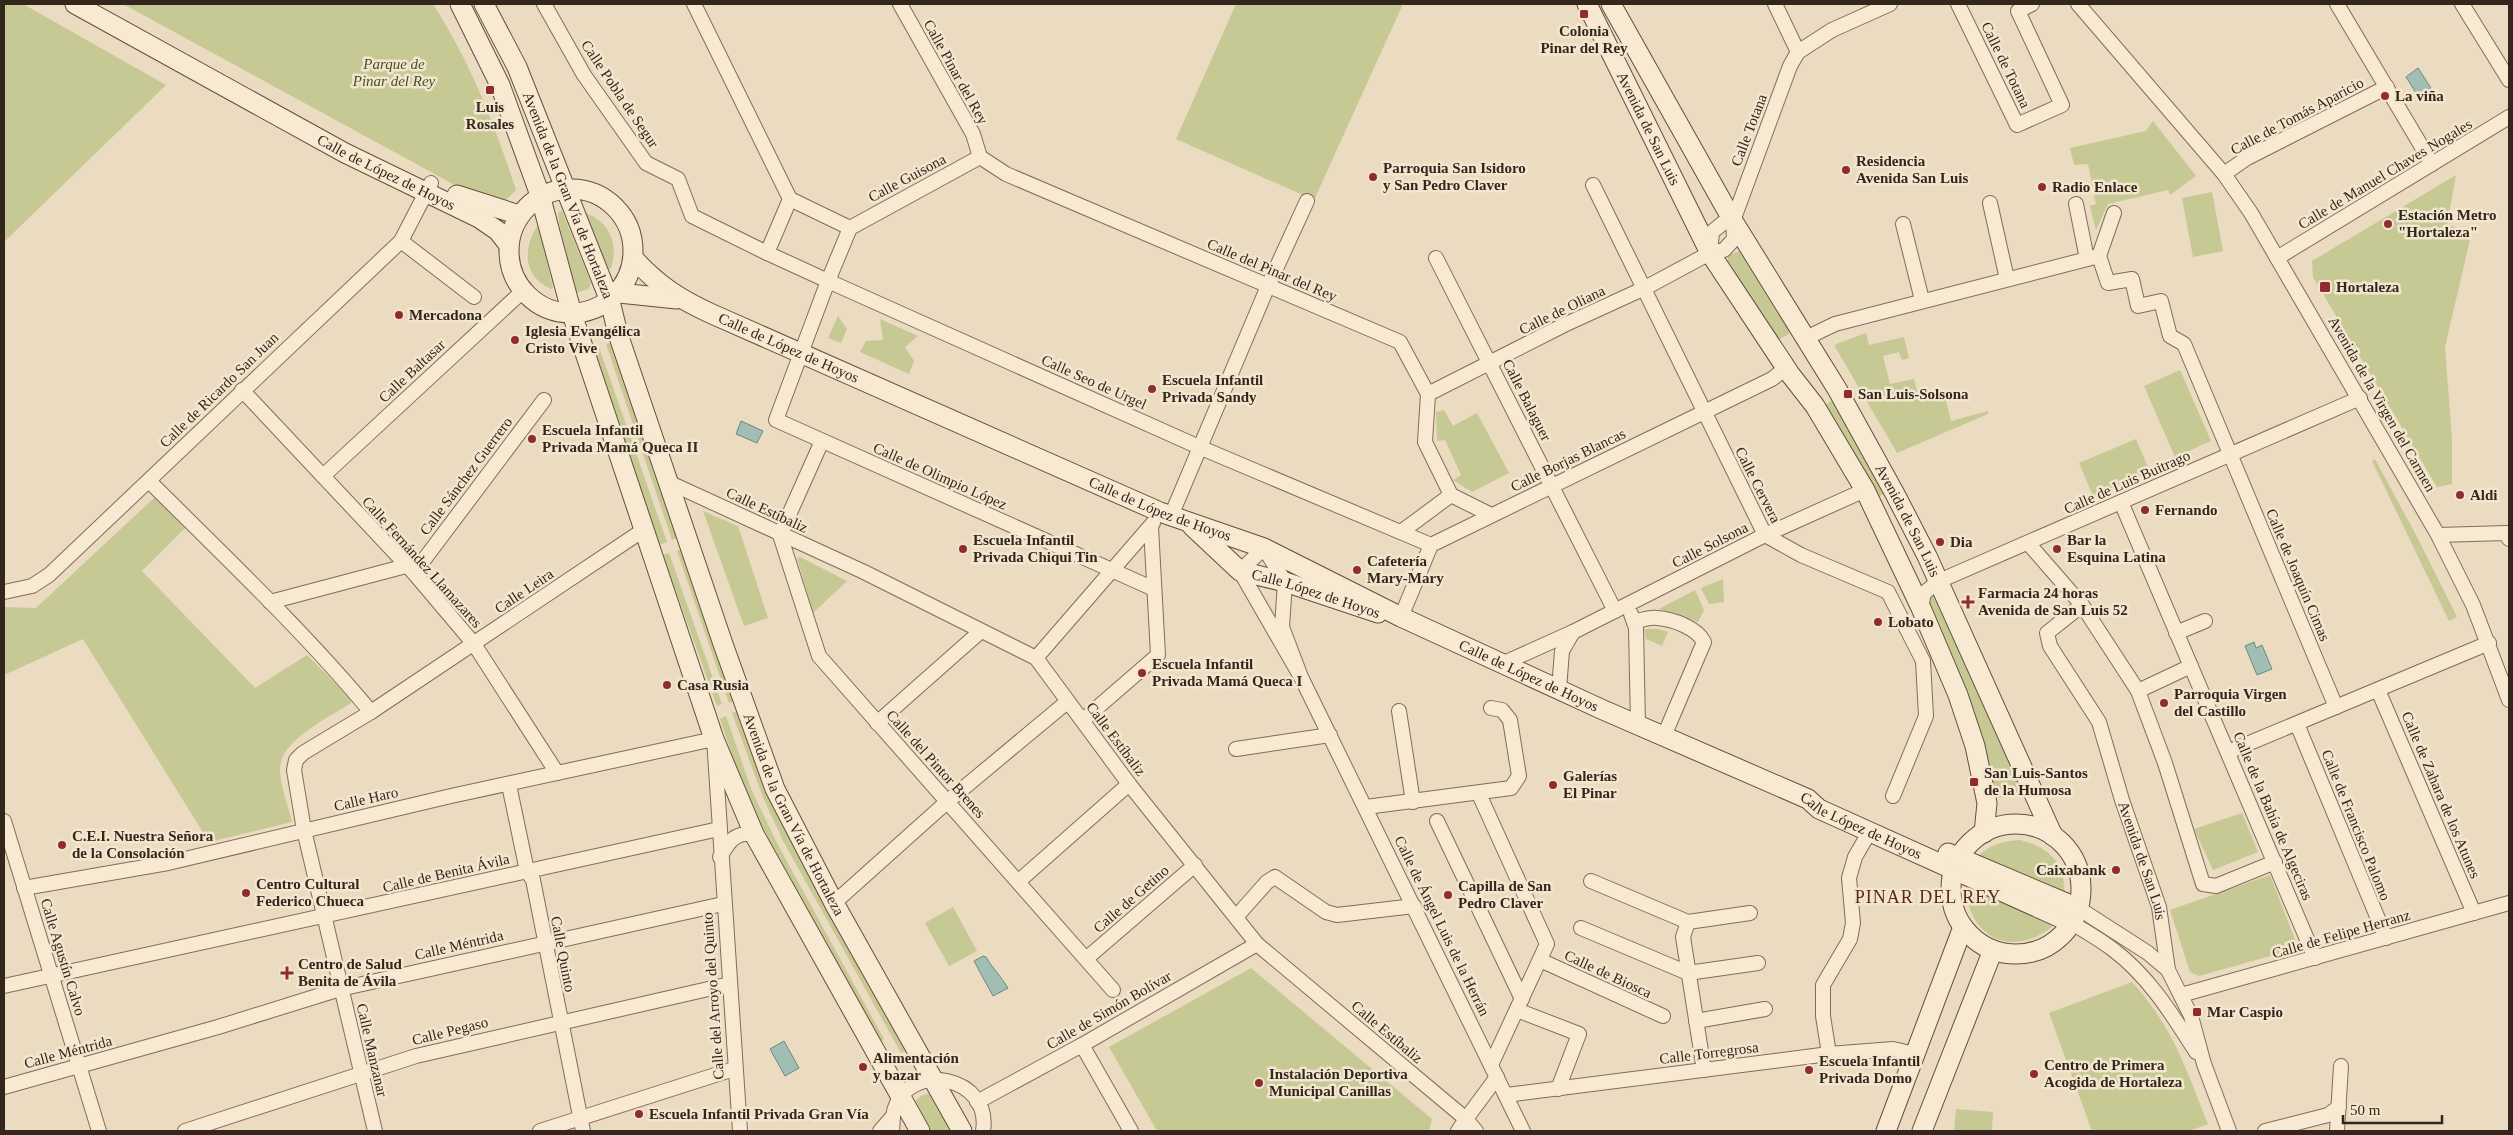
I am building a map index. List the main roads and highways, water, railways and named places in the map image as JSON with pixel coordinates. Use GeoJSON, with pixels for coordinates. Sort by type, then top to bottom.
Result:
{"type":"FeatureCollection","features":[{"type":"Feature","properties":{"kind":"water"},"geometry":{"type":"Polygon","coordinates":[[[2418,68],[2431,88],[2418,96],[2406,77],[2418,68]]]}},
{"type":"Feature","properties":{"kind":"water"},"geometry":{"type":"Polygon","coordinates":[[[741,421],[763,431],[757,443],[736,434],[741,421]]]}},
{"type":"Feature","properties":{"kind":"water"},"geometry":{"type":"Polygon","coordinates":[[[2254,642],[2256,648],[2262,645],[2272,669],[2257,675],[2245,646],[2254,642]]]}},
{"type":"Feature","properties":{"kind":"water"},"geometry":{"type":"Polygon","coordinates":[[[983,956],[986,957],[1008,988],[993,996],[974,961],[983,956]]]}},
{"type":"Feature","properties":{"kind":"water"},"geometry":{"type":"Polygon","coordinates":[[[784,1041],[799,1068],[785,1076],[770,1049],[784,1041]]]}},
{"type":"Feature","properties":{"kind":"place","name":"Colonia Pinar del Rey"},"geometry":{"type":"Point","coordinates":[1584,14]}},
{"type":"Feature","properties":{"kind":"place","name":"Luis Rosales"},"geometry":{"type":"Point","coordinates":[490,90]}},
{"type":"Feature","properties":{"kind":"place","name":"La viña"},"geometry":{"type":"Point","coordinates":[2385,96]}},
{"type":"Feature","properties":{"kind":"place","name":"Residencia Avenida San Luis"},"geometry":{"type":"Point","coordinates":[1846,170]}},
{"type":"Feature","properties":{"kind":"place","name":"Parroquia San Isidoro y San Pedro Claver"},"geometry":{"type":"Point","coordinates":[1373,177]}},
{"type":"Feature","properties":{"kind":"place","name":"Radio Enlace"},"geometry":{"type":"Point","coordinates":[2042,187]}},
{"type":"Feature","properties":{"kind":"place","name":"Estación Metro \"Hortaleza\""},"geometry":{"type":"Point","coordinates":[2388,224]}},
{"type":"Feature","properties":{"kind":"place","name":"Hortaleza"},"geometry":{"type":"Point","coordinates":[2325,287]}},
{"type":"Feature","properties":{"kind":"place","name":"Mercadona"},"geometry":{"type":"Point","coordinates":[399,315]}},
{"type":"Feature","properties":{"kind":"place","name":"Iglesia Evangélica Cristo Vive"},"geometry":{"type":"Point","coordinates":[515,340]}},
{"type":"Feature","properties":{"kind":"place","name":"Escuela Infantil Privada Sandy"},"geometry":{"type":"Point","coordinates":[1152,389]}},
{"type":"Feature","properties":{"kind":"place","name":"San Luis-Solsona"},"geometry":{"type":"Point","coordinates":[1848,394]}},
{"type":"Feature","properties":{"kind":"place","name":"Escuela Infantil Privada Mamá Queca II"},"geometry":{"type":"Point","coordinates":[532,439]}},
{"type":"Feature","properties":{"kind":"place","name":"Aldi"},"geometry":{"type":"Point","coordinates":[2460,495]}},
{"type":"Feature","properties":{"kind":"place","name":"Fernando"},"geometry":{"type":"Point","coordinates":[2145,510]}},
{"type":"Feature","properties":{"kind":"place","name":"Dia"},"geometry":{"type":"Point","coordinates":[1940,542]}},
{"type":"Feature","properties":{"kind":"place","name":"Escuela Infantil Privada Chiqui Tin"},"geometry":{"type":"Point","coordinates":[963,549]}},
{"type":"Feature","properties":{"kind":"place","name":"Bar la Esquina Latina"},"geometry":{"type":"Point","coordinates":[2057,549]}},
{"type":"Feature","properties":{"kind":"place","name":"Cafetería Mary-Mary"},"geometry":{"type":"Point","coordinates":[1357,570]}},
{"type":"Feature","properties":{"kind":"place","name":"Farmacia 24 horas Avenida de San Luis 52"},"geometry":{"type":"Point","coordinates":[1968,602]}},
{"type":"Feature","properties":{"kind":"place","name":"Lobato"},"geometry":{"type":"Point","coordinates":[1878,622]}},
{"type":"Feature","properties":{"kind":"place","name":"Escuela Infantil Privada Mamá Queca I"},"geometry":{"type":"Point","coordinates":[1142,673]}},
{"type":"Feature","properties":{"kind":"place","name":"Casa Rusia"},"geometry":{"type":"Point","coordinates":[667,685]}},
{"type":"Feature","properties":{"kind":"place","name":"Parroquia Virgen del Castillo"},"geometry":{"type":"Point","coordinates":[2164,703]}},
{"type":"Feature","properties":{"kind":"place","name":"San Luis-Santos de la Humosa"},"geometry":{"type":"Point","coordinates":[1974,782]}},
{"type":"Feature","properties":{"kind":"place","name":"Galerías El Pinar"},"geometry":{"type":"Point","coordinates":[1553,785]}},
{"type":"Feature","properties":{"kind":"place","name":"C.E.I. Nuestra Señora de la Consolación"},"geometry":{"type":"Point","coordinates":[62,845]}},
{"type":"Feature","properties":{"kind":"place","name":"Caixabank"},"geometry":{"type":"Point","coordinates":[2116,870]}},
{"type":"Feature","properties":{"kind":"place","name":"Centro Cultural Federico Chueca"},"geometry":{"type":"Point","coordinates":[246,893]}},
{"type":"Feature","properties":{"kind":"place","name":"Capilla de San Pedro Claver"},"geometry":{"type":"Point","coordinates":[1448,895]}},
{"type":"Feature","properties":{"kind":"place","name":"Centro de Salud Benita de Ávila"},"geometry":{"type":"Point","coordinates":[287,973]}},
{"type":"Feature","properties":{"kind":"place","name":"Mar Caspio"},"geometry":{"type":"Point","coordinates":[2197,1012]}},
{"type":"Feature","properties":{"kind":"place","name":"Alimentación y bazar"},"geometry":{"type":"Point","coordinates":[863,1067]}},
{"type":"Feature","properties":{"kind":"place","name":"Escuela Infantil Privada Domo"},"geometry":{"type":"Point","coordinates":[1809,1070]}},
{"type":"Feature","properties":{"kind":"place","name":"Centro de Primera Acogida de Hortaleza"},"geometry":{"type":"Point","coordinates":[2034,1074]}},
{"type":"Feature","properties":{"kind":"place","name":"Instalación Deportiva Municipal Canillas"},"geometry":{"type":"Point","coordinates":[1259,1083]}},
{"type":"Feature","properties":{"kind":"place","name":"Escuela Infantil Privada Gran Vía"},"geometry":{"type":"Point","coordinates":[639,1114]}},
{"type":"Feature","properties":{"kind":"district","name":"PINAR DEL REY"},"geometry":{"type":"Point","coordinates":[1928,897]}},
{"type":"Feature","properties":{"kind":"park label","name":"Parque de Pinar del Rey"},"geometry":{"type":"Point","coordinates":[394,72]}}]}
